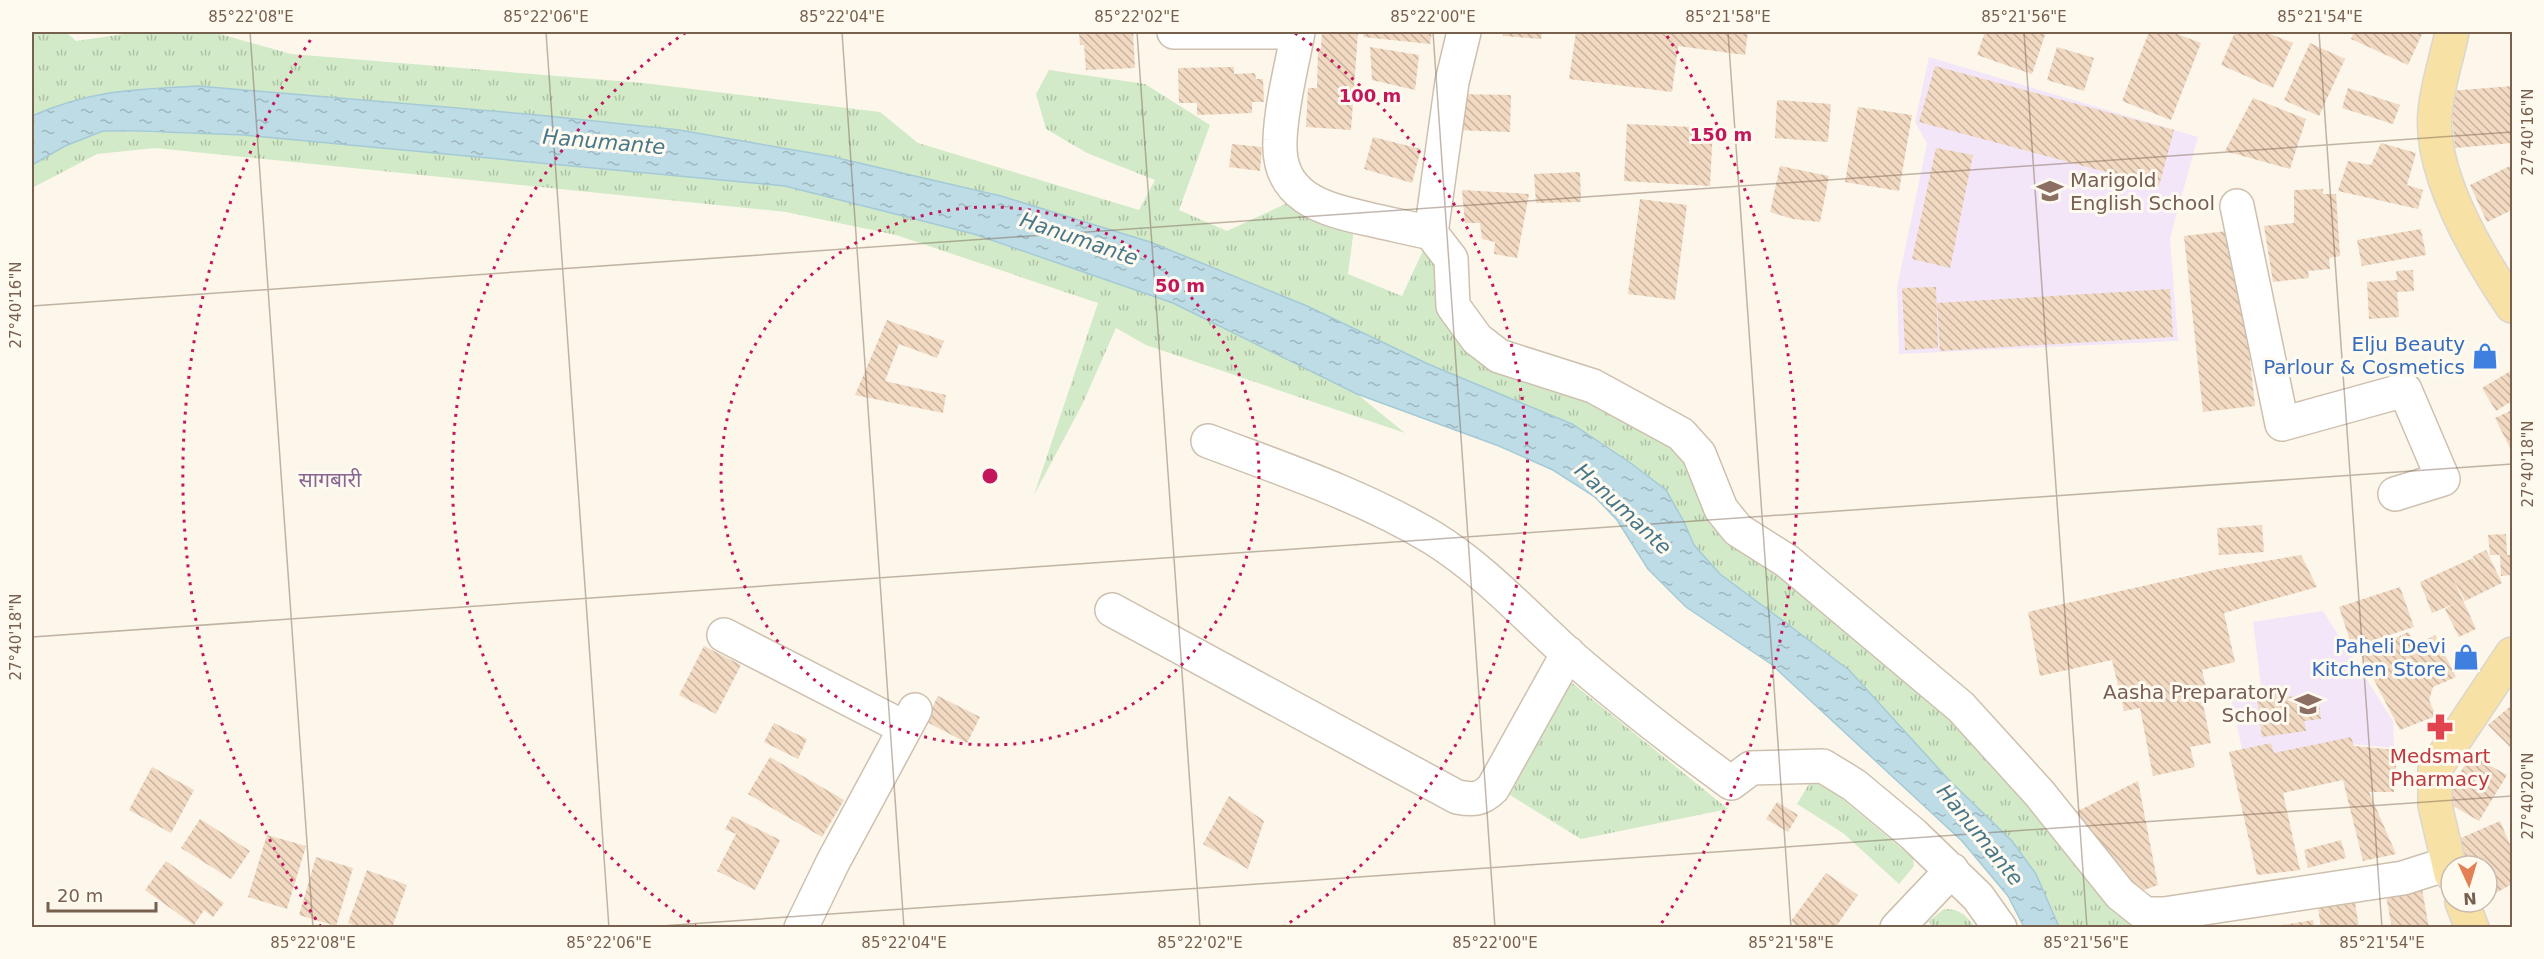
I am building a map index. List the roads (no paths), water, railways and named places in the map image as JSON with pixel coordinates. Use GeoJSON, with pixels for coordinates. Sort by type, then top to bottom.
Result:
{"type":"FeatureCollection","features":[{"type":"Feature","properties":{"kind":"main road"},"geometry":{"type":"LineString","coordinates":[[2452,32],[2434,114],[2438,151],[2445,180],[2461,218],[2490,273],[2512,306]]}},
{"type":"Feature","properties":{"kind":"main road"},"geometry":{"type":"LineString","coordinates":[[2446,854],[2435,806],[2435,769],[2512,654]]}},
{"type":"Feature","properties":{"kind":"street"},"geometry":{"type":"LineString","coordinates":[[1174,32],[1298,32],[1280,139],[1281,161],[1288,179],[1299,192],[1314,203],[1337,212],[1431,233],[1451,259],[1453,306],[1477,339],[1499,356],[1593,386],[1681,434],[1699,454],[1721,509],[1738,530],[1787,561],[1961,706],[2040,794],[2120,894],[2145,914],[2164,914],[2439,871]]}},
{"type":"Feature","properties":{"kind":"street"},"geometry":{"type":"LineString","coordinates":[[1431,233],[1452,82],[1464,32]]}},
{"type":"Feature","properties":{"kind":"street"},"geometry":{"type":"LineString","coordinates":[[2237,206],[2282,424],[2405,390],[2443,479],[2395,494]]}},
{"type":"Feature","properties":{"kind":"street"},"geometry":{"type":"LineString","coordinates":[[1209,441],[1380,508],[1435,539],[1472,566],[1652,725],[1731,783],[1751,768],[1823,766],[1854,785],[1952,870],[1978,897],[2000,927]]}},
{"type":"Feature","properties":{"kind":"street"},"geometry":{"type":"LineString","coordinates":[[1112,610],[1457,797],[1472,800],[1485,797],[1494,788],[1568,653]]}},
{"type":"Feature","properties":{"kind":"street"},"geometry":{"type":"LineString","coordinates":[[724,635],[910,719],[833,862],[801,927]]}},
{"type":"Feature","properties":{"kind":"street"},"geometry":{"type":"LineString","coordinates":[[1898,927],[1952,870]]}},
{"type":"Feature","properties":{"kind":"water","name":"Hanumante"},"geometry":{"type":"Polygon","coordinates":[[[198,86],[538,115],[679,130],[829,156],[1001,196],[1150,242],[1307,306],[1428,364],[1572,424],[1666,490],[1694,545],[1720,574],[1849,670],[1948,779],[2012,841],[2036,874],[2059,927],[2024,927],[2008,896],[1962,841],[1771,664],[1686,607],[1648,569],[1617,520],[1595,497],[1553,470],[1499,446],[1357,394],[1173,303],[974,234],[785,186],[244,135],[137,131],[103,131],[65,146],[32,165],[32,116],[53,107],[114,92],[198,86]]]}},
{"type":"Feature","properties":{"kind":"place","name":"Marigold English School"},"geometry":{"type":"Point","coordinates":[2050,191]}},
{"type":"Feature","properties":{"kind":"place","name":"Elju Beauty Parlour & Cosmetics"},"geometry":{"type":"Point","coordinates":[2485,356]}},
{"type":"Feature","properties":{"kind":"place","name":"Paheli Devi Kitchen Store"},"geometry":{"type":"Point","coordinates":[2466,657]}},
{"type":"Feature","properties":{"kind":"place","name":"Aasha Preparatory School"},"geometry":{"type":"Point","coordinates":[2308,704]}},
{"type":"Feature","properties":{"kind":"place","name":"Medsmart Pharmacy"},"geometry":{"type":"Point","coordinates":[2440,727]}},
{"type":"Feature","properties":{"kind":"district","name":"सागबारी"},"geometry":{"type":"Point","coordinates":[330,480]}}]}
